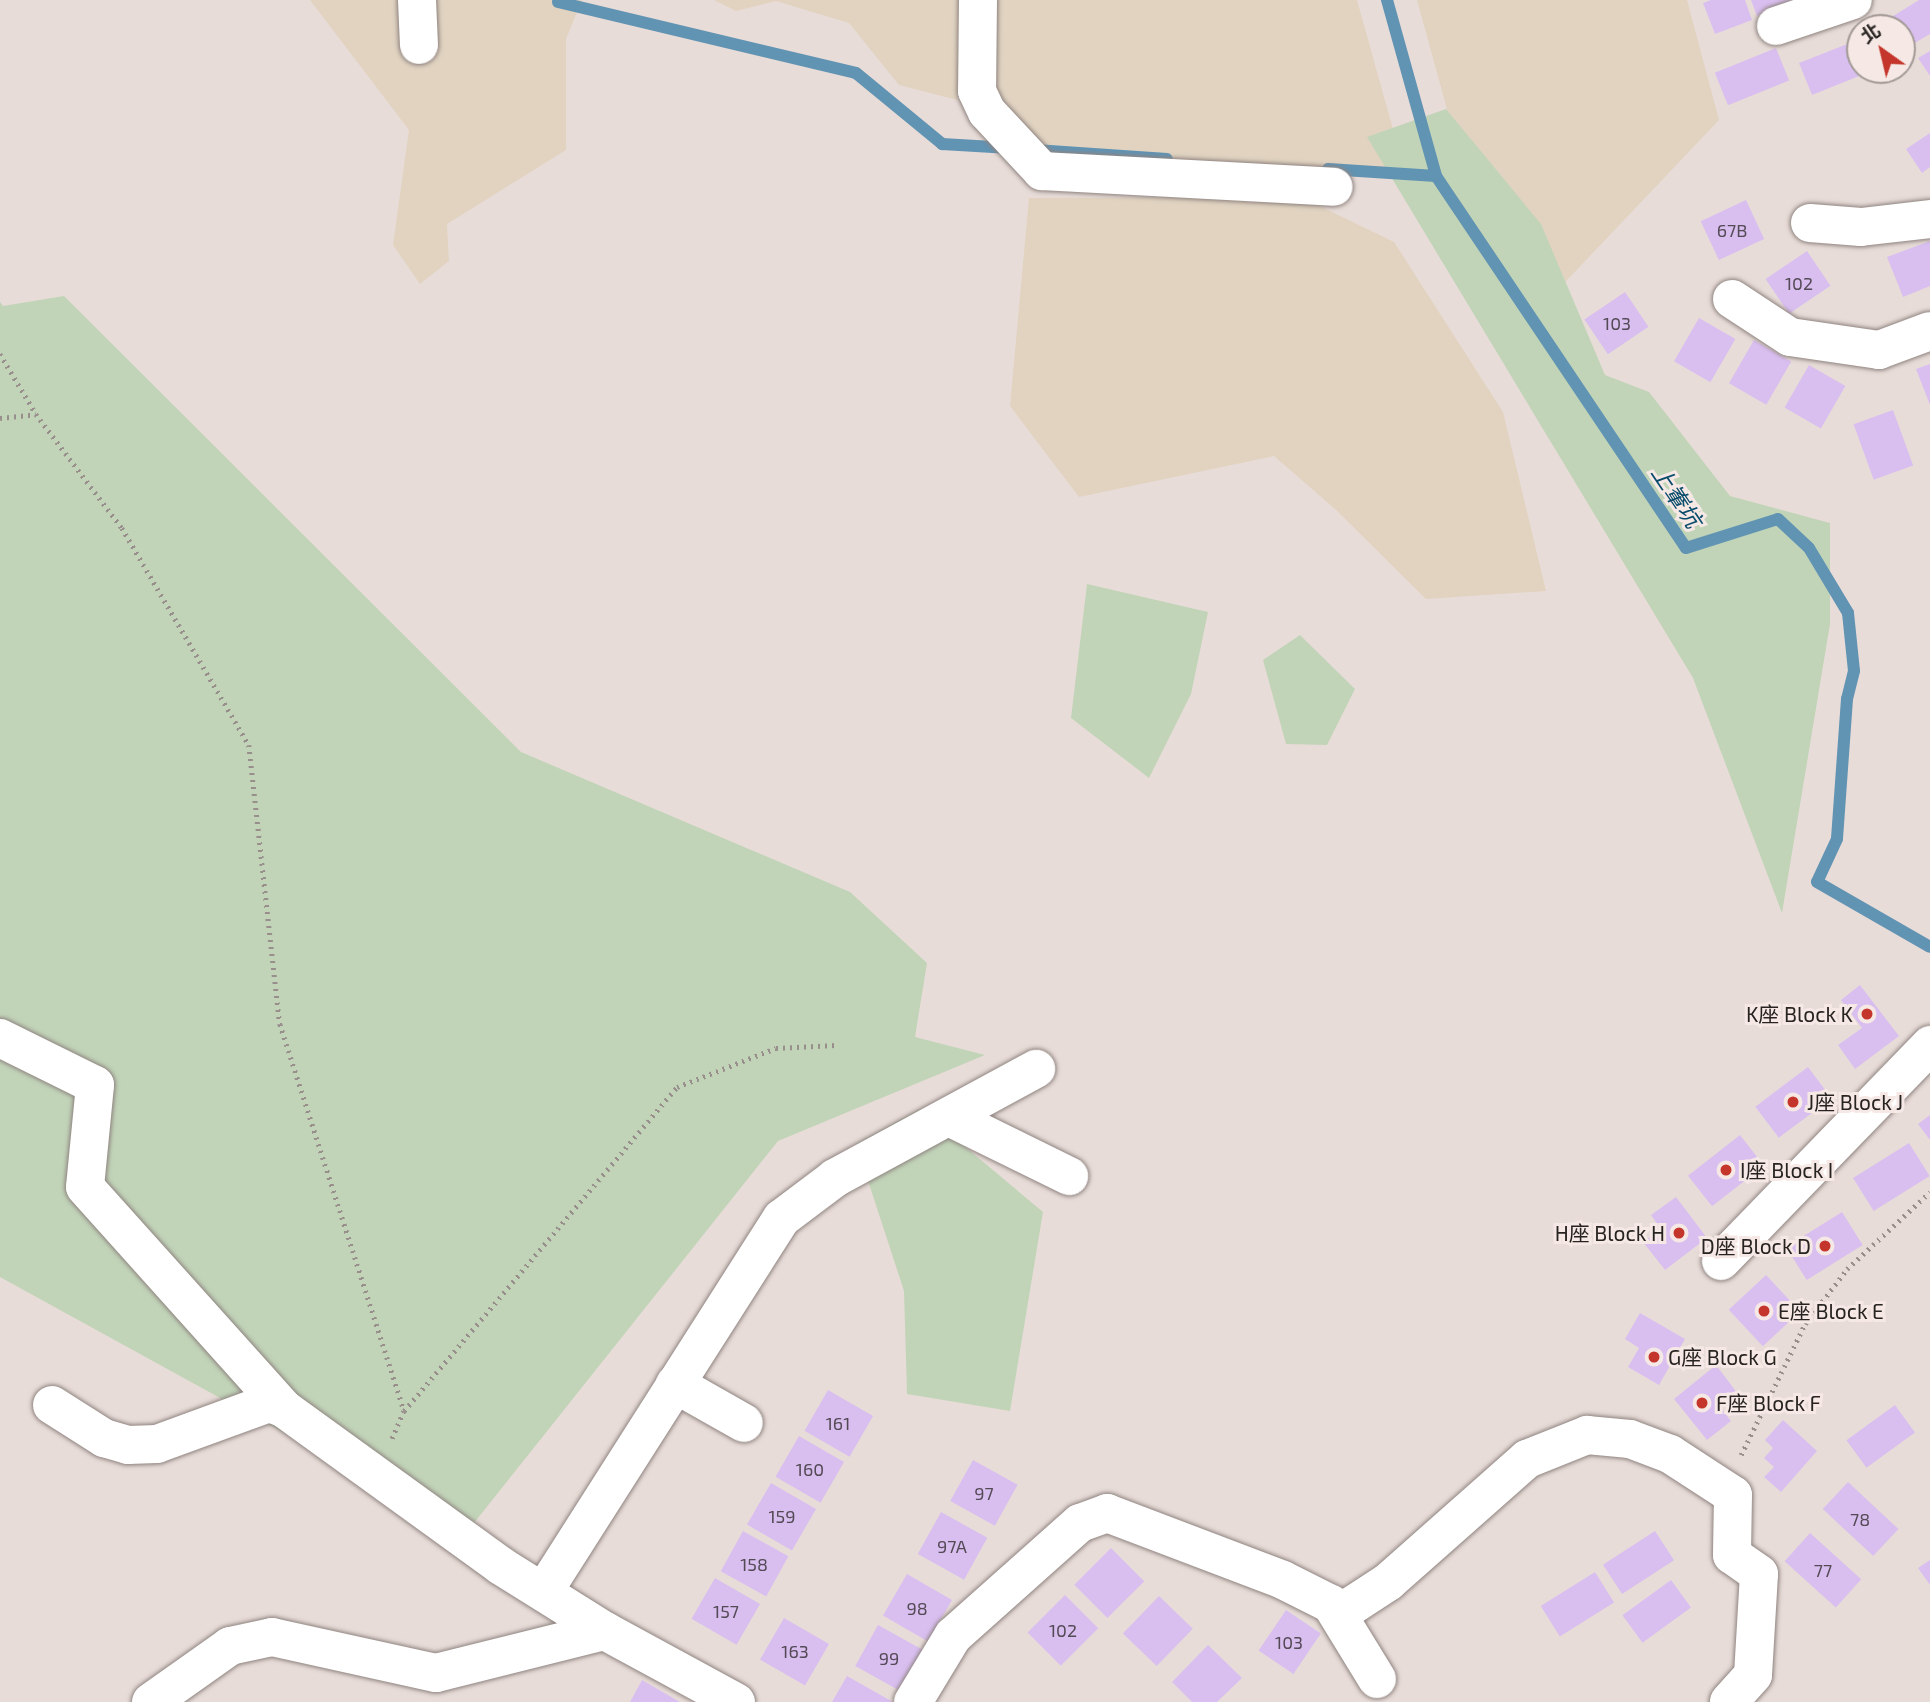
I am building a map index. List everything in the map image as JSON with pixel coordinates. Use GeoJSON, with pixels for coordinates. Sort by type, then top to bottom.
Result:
{"type":"FeatureCollection","features":[{"type":"Feature","properties":{"kind":"street"},"geometry":{"type":"LineString","coordinates":[[417,0],[419,44]]}},
{"type":"Feature","properties":{"kind":"street"},"geometry":{"type":"LineString","coordinates":[[978,0],[977,91],[987,112],[1042,171],[1334,187]]}},
{"type":"Feature","properties":{"kind":"street"},"geometry":{"type":"LineString","coordinates":[[1776,26],[1853,0]]}},
{"type":"Feature","properties":{"kind":"street"},"geometry":{"type":"LineString","coordinates":[[1810,223],[1861,227],[1930,219]]}},
{"type":"Feature","properties":{"kind":"street"},"geometry":{"type":"LineString","coordinates":[[1732,299],[1790,337],[1879,350],[1930,331]]}},
{"type":"Feature","properties":{"kind":"street"},"geometry":{"type":"LineString","coordinates":[[0,1038],[95,1085],[85,1188],[283,1408],[500,1566],[605,1631],[736,1702]]}},
{"type":"Feature","properties":{"kind":"street"},"geometry":{"type":"LineString","coordinates":[[1721,1261],[1930,1045]]}},
{"type":"Feature","properties":{"kind":"street"},"geometry":{"type":"LineString","coordinates":[[544,1591],[782,1218],[808,1194],[1036,1069]]}},
{"type":"Feature","properties":{"kind":"street"},"geometry":{"type":"LineString","coordinates":[[949,1117],[1069,1176]]}},
{"type":"Feature","properties":{"kind":"street"},"geometry":{"type":"LineString","coordinates":[[675,1384],[744,1423]]}},
{"type":"Feature","properties":{"kind":"street"},"geometry":{"type":"LineString","coordinates":[[52,1405],[104,1438],[128,1445],[158,1444],[269,1403],[283,1408]]}},
{"type":"Feature","properties":{"kind":"street"},"geometry":{"type":"LineString","coordinates":[[1339,1614],[1388,1582],[1479,1497],[1527,1459],[1587,1435],[1630,1438],[1670,1454],[1733,1495],[1732,1555],[1759,1574],[1754,1675],[1730,1702]]}},
{"type":"Feature","properties":{"kind":"street"},"geometry":{"type":"LineString","coordinates":[[913,1702],[953,1636],[1080,1523],[1107,1513],[1283,1580],[1322,1599],[1339,1614],[1377,1679]]}},
{"type":"Feature","properties":{"kind":"street"},"geometry":{"type":"LineString","coordinates":[[150,1702],[230,1646],[272,1637],[436,1673],[605,1631]]}},
{"type":"Feature","properties":{"kind":"path"},"geometry":{"type":"LineString","coordinates":[[0,354],[36,414],[122,528],[249,745],[280,1024],[404,1411]]}},
{"type":"Feature","properties":{"kind":"path"},"geometry":{"type":"LineString","coordinates":[[0,418],[36,414]]}},
{"type":"Feature","properties":{"kind":"path"},"geometry":{"type":"LineString","coordinates":[[378,1475],[404,1411],[677,1087],[776,1048],[836,1045]]}},
{"type":"Feature","properties":{"kind":"path"},"geometry":{"type":"LineString","coordinates":[[1733,1495],[1741,1456],[1805,1324],[1847,1269],[1930,1192]]}},
{"type":"Feature","properties":{"kind":"shaded area"},"geometry":{"type":"Polygon","coordinates":[[[310,0],[582,0],[566,39],[566,150],[447,224],[449,261],[420,284],[393,245],[409,130],[310,0]]]}},
{"type":"Feature","properties":{"kind":"shaded area"},"geometry":{"type":"Polygon","coordinates":[[[714,0],[963,0],[957,100],[899,85],[849,23],[776,1],[736,11],[714,0]]]}},
{"type":"Feature","properties":{"kind":"shaded area"},"geometry":{"type":"Polygon","coordinates":[[[992,0],[1357,0],[1406,176],[1048,157],[999,104],[988,64],[992,0]]]}},
{"type":"Feature","properties":{"kind":"shaded area"},"geometry":{"type":"Polygon","coordinates":[[[1417,0],[1687,0],[1719,120],[1551,297],[1462,164],[1417,0]]]}},
{"type":"Feature","properties":{"kind":"shaded area"},"geometry":{"type":"Polygon","coordinates":[[[1301,197],[1394,242],[1503,412],[1546,591],[1426,599],[1335,509],[1274,456],[1079,497],[1010,406],[1029,198],[1301,197]]]}},
{"type":"Feature","properties":{"kind":"green space"},"geometry":{"type":"Polygon","coordinates":[[[1446,109],[1541,224],[1605,375],[1649,392],[1730,496],[1830,523],[1830,624],[1782,913],[1693,678],[1367,137],[1446,109]]]}},
{"type":"Feature","properties":{"kind":"green space"},"geometry":{"type":"Polygon","coordinates":[[[64,296],[521,752],[850,892],[927,963],[915,1037],[985,1055],[778,1141],[466,1533],[0,1277],[0,302],[3,306],[64,296]]]}},
{"type":"Feature","properties":{"kind":"green space"},"geometry":{"type":"Polygon","coordinates":[[[1087,584],[1208,612],[1191,694],[1149,778],[1071,718],[1087,584]]]}},
{"type":"Feature","properties":{"kind":"green space"},"geometry":{"type":"Polygon","coordinates":[[[1300,635],[1355,689],[1327,745],[1286,744],[1263,660],[1300,635]]]}},
{"type":"Feature","properties":{"kind":"green space"},"geometry":{"type":"Polygon","coordinates":[[[920,1109],[1043,1212],[1010,1411],[907,1394],[904,1291],[856,1144],[920,1109]]]}},
{"type":"Feature","properties":{"kind":"building"},"geometry":{"type":"Polygon","coordinates":[[[1711,0],[1745,0],[1752,20],[1715,34],[1703,3],[1711,0]]]}},
{"type":"Feature","properties":{"kind":"building"},"geometry":{"type":"Polygon","coordinates":[[[1751,0],[1791,0],[1792,3],[1757,16],[1751,0]]]}},
{"type":"Feature","properties":{"kind":"building"},"geometry":{"type":"Polygon","coordinates":[[[1919,0],[1930,0],[1930,34],[1916,42],[1916,14],[1896,14],[1919,0]]]}},
{"type":"Feature","properties":{"kind":"building"},"geometry":{"type":"Polygon","coordinates":[[[1846,45],[1846,81],[1812,95],[1799,63],[1846,45]]]}},
{"type":"Feature","properties":{"kind":"building"},"geometry":{"type":"Polygon","coordinates":[[[1776,48],[1789,80],[1728,105],[1715,73],[1776,48]]]}},
{"type":"Feature","properties":{"kind":"building"},"geometry":{"type":"Polygon","coordinates":[[[1930,51],[1930,76],[1918,58],[1930,51]]]}},
{"type":"Feature","properties":{"kind":"building"},"geometry":{"type":"Polygon","coordinates":[[[1930,133],[1930,167],[1922,173],[1906,149],[1930,133]]]}},
{"type":"Feature","properties":{"kind":"building"},"geometry":{"type":"Polygon","coordinates":[[[1746,200],[1764,239],[1719,260],[1701,221],[1746,200]]]}},
{"type":"Feature","properties":{"kind":"building"},"geometry":{"type":"Polygon","coordinates":[[[1930,241],[1930,286],[1903,297],[1887,257],[1930,241]]]}},
{"type":"Feature","properties":{"kind":"building"},"geometry":{"type":"Polygon","coordinates":[[[1807,251],[1830,286],[1789,314],[1766,279],[1807,251]]]}},
{"type":"Feature","properties":{"kind":"building"},"geometry":{"type":"Polygon","coordinates":[[[1625,292],[1648,327],[1608,354],[1584,319],[1625,292]]]}},
{"type":"Feature","properties":{"kind":"building"},"geometry":{"type":"Polygon","coordinates":[[[1699,318],[1735,339],[1710,382],[1674,361],[1699,318]]]}},
{"type":"Feature","properties":{"kind":"building"},"geometry":{"type":"Polygon","coordinates":[[[1754,340],[1791,362],[1766,405],[1729,383],[1754,340]]]}},
{"type":"Feature","properties":{"kind":"building"},"geometry":{"type":"Polygon","coordinates":[[[1930,364],[1930,405],[1916,369],[1930,364]]]}},
{"type":"Feature","properties":{"kind":"building"},"geometry":{"type":"Polygon","coordinates":[[[1809,365],[1845,386],[1821,428],[1784,407],[1809,365]]]}},
{"type":"Feature","properties":{"kind":"building"},"geometry":{"type":"Polygon","coordinates":[[[1893,410],[1913,465],[1874,480],[1854,424],[1893,410]]]}},
{"type":"Feature","properties":{"kind":"building","name":"K座 Block K"},"geometry":{"type":"Polygon","coordinates":[[[1860,985],[1899,1036],[1855,1069],[1838,1045],[1862,1028],[1841,1000],[1860,985]]]}},
{"type":"Feature","properties":{"kind":"building","name":"J座 Block J"},"geometry":{"type":"Polygon","coordinates":[[[1808,1067],[1831,1098],[1779,1138],[1755,1107],[1808,1067]]]}},
{"type":"Feature","properties":{"kind":"building"},"geometry":{"type":"Polygon","coordinates":[[[1930,1115],[1930,1140],[1918,1124],[1930,1115]]]}},
{"type":"Feature","properties":{"kind":"building","name":"I座 Block I"},"geometry":{"type":"Polygon","coordinates":[[[1740,1135],[1764,1166],[1712,1206],[1688,1176],[1740,1135]]]}},
{"type":"Feature","properties":{"kind":"building"},"geometry":{"type":"Polygon","coordinates":[[[1909,1143],[1930,1176],[1874,1211],[1853,1178],[1909,1143]]]}},
{"type":"Feature","properties":{"kind":"building","name":"H座 Block H"},"geometry":{"type":"Polygon","coordinates":[[[1676,1197],[1707,1238],[1665,1270],[1643,1242],[1661,1229],[1651,1215],[1676,1197]]]}},
{"type":"Feature","properties":{"kind":"building","name":"D座 Block D"},"geometry":{"type":"Polygon","coordinates":[[[1842,1212],[1863,1245],[1807,1280],[1786,1247],[1842,1212]]]}},
{"type":"Feature","properties":{"kind":"building","name":"E座 Block E"},"geometry":{"type":"Polygon","coordinates":[[[1766,1275],[1800,1312],[1763,1346],[1729,1310],[1766,1275]]]}},
{"type":"Feature","properties":{"kind":"building","name":"G座 Block G"},"geometry":{"type":"Polygon","coordinates":[[[1640,1313],[1685,1339],[1659,1385],[1628,1367],[1639,1348],[1625,1339],[1640,1313]]]}},
{"type":"Feature","properties":{"kind":"building","name":"F座 Block F"},"geometry":{"type":"Polygon","coordinates":[[[1716,1365],[1738,1394],[1721,1408],[1731,1421],[1707,1440],[1674,1399],[1716,1365]]]}},
{"type":"Feature","properties":{"kind":"building"},"geometry":{"type":"Polygon","coordinates":[[[828,1390],[873,1416],[850,1457],[804,1431],[828,1390]]]}},
{"type":"Feature","properties":{"kind":"building"},"geometry":{"type":"Polygon","coordinates":[[[1895,1405],[1915,1433],[1866,1468],[1846,1440],[1895,1405]]]}},
{"type":"Feature","properties":{"kind":"building"},"geometry":{"type":"Polygon","coordinates":[[[1783,1420],[1817,1451],[1781,1492],[1764,1477],[1774,1467],[1764,1458],[1773,1448],[1765,1440],[1783,1420]]]}},
{"type":"Feature","properties":{"kind":"building"},"geometry":{"type":"Polygon","coordinates":[[[799,1436],[844,1462],[821,1503],[776,1477],[799,1436]]]}},
{"type":"Feature","properties":{"kind":"building"},"geometry":{"type":"Polygon","coordinates":[[[973,1460],[1018,1485],[995,1526],[950,1501],[973,1460]]]}},
{"type":"Feature","properties":{"kind":"building"},"geometry":{"type":"Polygon","coordinates":[[[1848,1482],[1898,1529],[1873,1556],[1823,1509],[1848,1482]]]}},
{"type":"Feature","properties":{"kind":"building"},"geometry":{"type":"Polygon","coordinates":[[[771,1483],[816,1509],[792,1551],[747,1525],[771,1483]]]}},
{"type":"Feature","properties":{"kind":"building"},"geometry":{"type":"Polygon","coordinates":[[[941,1512],[987,1538],[964,1580],[918,1554],[941,1512]]]}},
{"type":"Feature","properties":{"kind":"building"},"geometry":{"type":"Polygon","coordinates":[[[743,1531],[788,1556],[766,1596],[721,1571],[743,1531]]]}},
{"type":"Feature","properties":{"kind":"building"},"geometry":{"type":"Polygon","coordinates":[[[1655,1531],[1674,1560],[1622,1594],[1603,1565],[1655,1531]]]}},
{"type":"Feature","properties":{"kind":"building"},"geometry":{"type":"Polygon","coordinates":[[[1810,1533],[1861,1579],[1836,1607],[1785,1561],[1810,1533]]]}},
{"type":"Feature","properties":{"kind":"building"},"geometry":{"type":"Polygon","coordinates":[[[1111,1548],[1144,1581],[1107,1618],[1074,1585],[1111,1548]]]}},
{"type":"Feature","properties":{"kind":"building"},"geometry":{"type":"Polygon","coordinates":[[[1930,1560],[1930,1585],[1918,1568],[1930,1560]]]}},
{"type":"Feature","properties":{"kind":"building"},"geometry":{"type":"Polygon","coordinates":[[[1595,1572],[1614,1603],[1560,1636],[1541,1606],[1595,1572]]]}},
{"type":"Feature","properties":{"kind":"building"},"geometry":{"type":"Polygon","coordinates":[[[907,1574],[952,1600],[928,1642],[883,1616],[907,1574]]]}},
{"type":"Feature","properties":{"kind":"building"},"geometry":{"type":"Polygon","coordinates":[[[715,1578],[760,1604],[737,1645],[692,1619],[715,1578]]]}},
{"type":"Feature","properties":{"kind":"building"},"geometry":{"type":"Polygon","coordinates":[[[1671,1580],[1691,1608],[1642,1643],[1622,1615],[1671,1580]]]}},
{"type":"Feature","properties":{"kind":"building"},"geometry":{"type":"Polygon","coordinates":[[[1065,1595],[1098,1628],[1061,1666],[1028,1632],[1065,1595]]]}},
{"type":"Feature","properties":{"kind":"building"},"geometry":{"type":"Polygon","coordinates":[[[1159,1596],[1193,1629],[1157,1666],[1123,1633],[1159,1596]]]}},
{"type":"Feature","properties":{"kind":"building"},"geometry":{"type":"Polygon","coordinates":[[[1286,1610],[1321,1633],[1293,1674],[1259,1651],[1286,1610]]]}},
{"type":"Feature","properties":{"kind":"building"},"geometry":{"type":"Polygon","coordinates":[[[784,1618],[829,1644],[805,1686],[760,1660],[784,1618]]]}},
{"type":"Feature","properties":{"kind":"building"},"geometry":{"type":"Polygon","coordinates":[[[878,1625],[924,1651],[902,1692],[855,1666],[878,1625]]]}},
{"type":"Feature","properties":{"kind":"building"},"geometry":{"type":"Polygon","coordinates":[[[1208,1645],[1242,1678],[1217,1702],[1192,1702],[1172,1682],[1208,1645]]]}},
{"type":"Feature","properties":{"kind":"building"},"geometry":{"type":"Polygon","coordinates":[[[847,1676],[893,1702],[832,1702],[847,1676]]]}},
{"type":"Feature","properties":{"kind":"building"},"geometry":{"type":"Polygon","coordinates":[[[642,1680],[680,1702],[630,1702],[642,1680]]]}},
{"type":"Feature","properties":{"kind":"waterway","name":"上輋坑"},"geometry":{"type":"LineString","coordinates":[[1387,0],[1436,176],[1686,548],[1778,519],[1809,548],[1848,613],[1854,671],[1847,699],[1837,839],[1817,882],[1930,947]]}},
{"type":"Feature","properties":{"kind":"waterway"},"geometry":{"type":"LineString","coordinates":[[558,2],[856,73],[942,144],[1010,148]]}},
{"type":"Feature","properties":{"kind":"waterway"},"geometry":{"type":"LineString","coordinates":[[1035,150],[1167,159]]}},
{"type":"Feature","properties":{"kind":"waterway"},"geometry":{"type":"LineString","coordinates":[[1328,169],[1436,176]]}},
{"type":"Feature","properties":{"kind":"place","name":"K座 Block K"},"geometry":{"type":"Point","coordinates":[1867,1014]}},
{"type":"Feature","properties":{"kind":"place","name":"J座 Block J"},"geometry":{"type":"Point","coordinates":[1793,1102]}},
{"type":"Feature","properties":{"kind":"place","name":"I座 Block I"},"geometry":{"type":"Point","coordinates":[1726,1170]}},
{"type":"Feature","properties":{"kind":"place","name":"H座 Block H"},"geometry":{"type":"Point","coordinates":[1679,1233]}},
{"type":"Feature","properties":{"kind":"place","name":"D座 Block D"},"geometry":{"type":"Point","coordinates":[1825,1246]}},
{"type":"Feature","properties":{"kind":"place","name":"E座 Block E"},"geometry":{"type":"Point","coordinates":[1764,1311]}},
{"type":"Feature","properties":{"kind":"place","name":"G座 Block G"},"geometry":{"type":"Point","coordinates":[1654,1357]}},
{"type":"Feature","properties":{"kind":"place","name":"F座 Block F"},"geometry":{"type":"Point","coordinates":[1702,1403]}}]}
